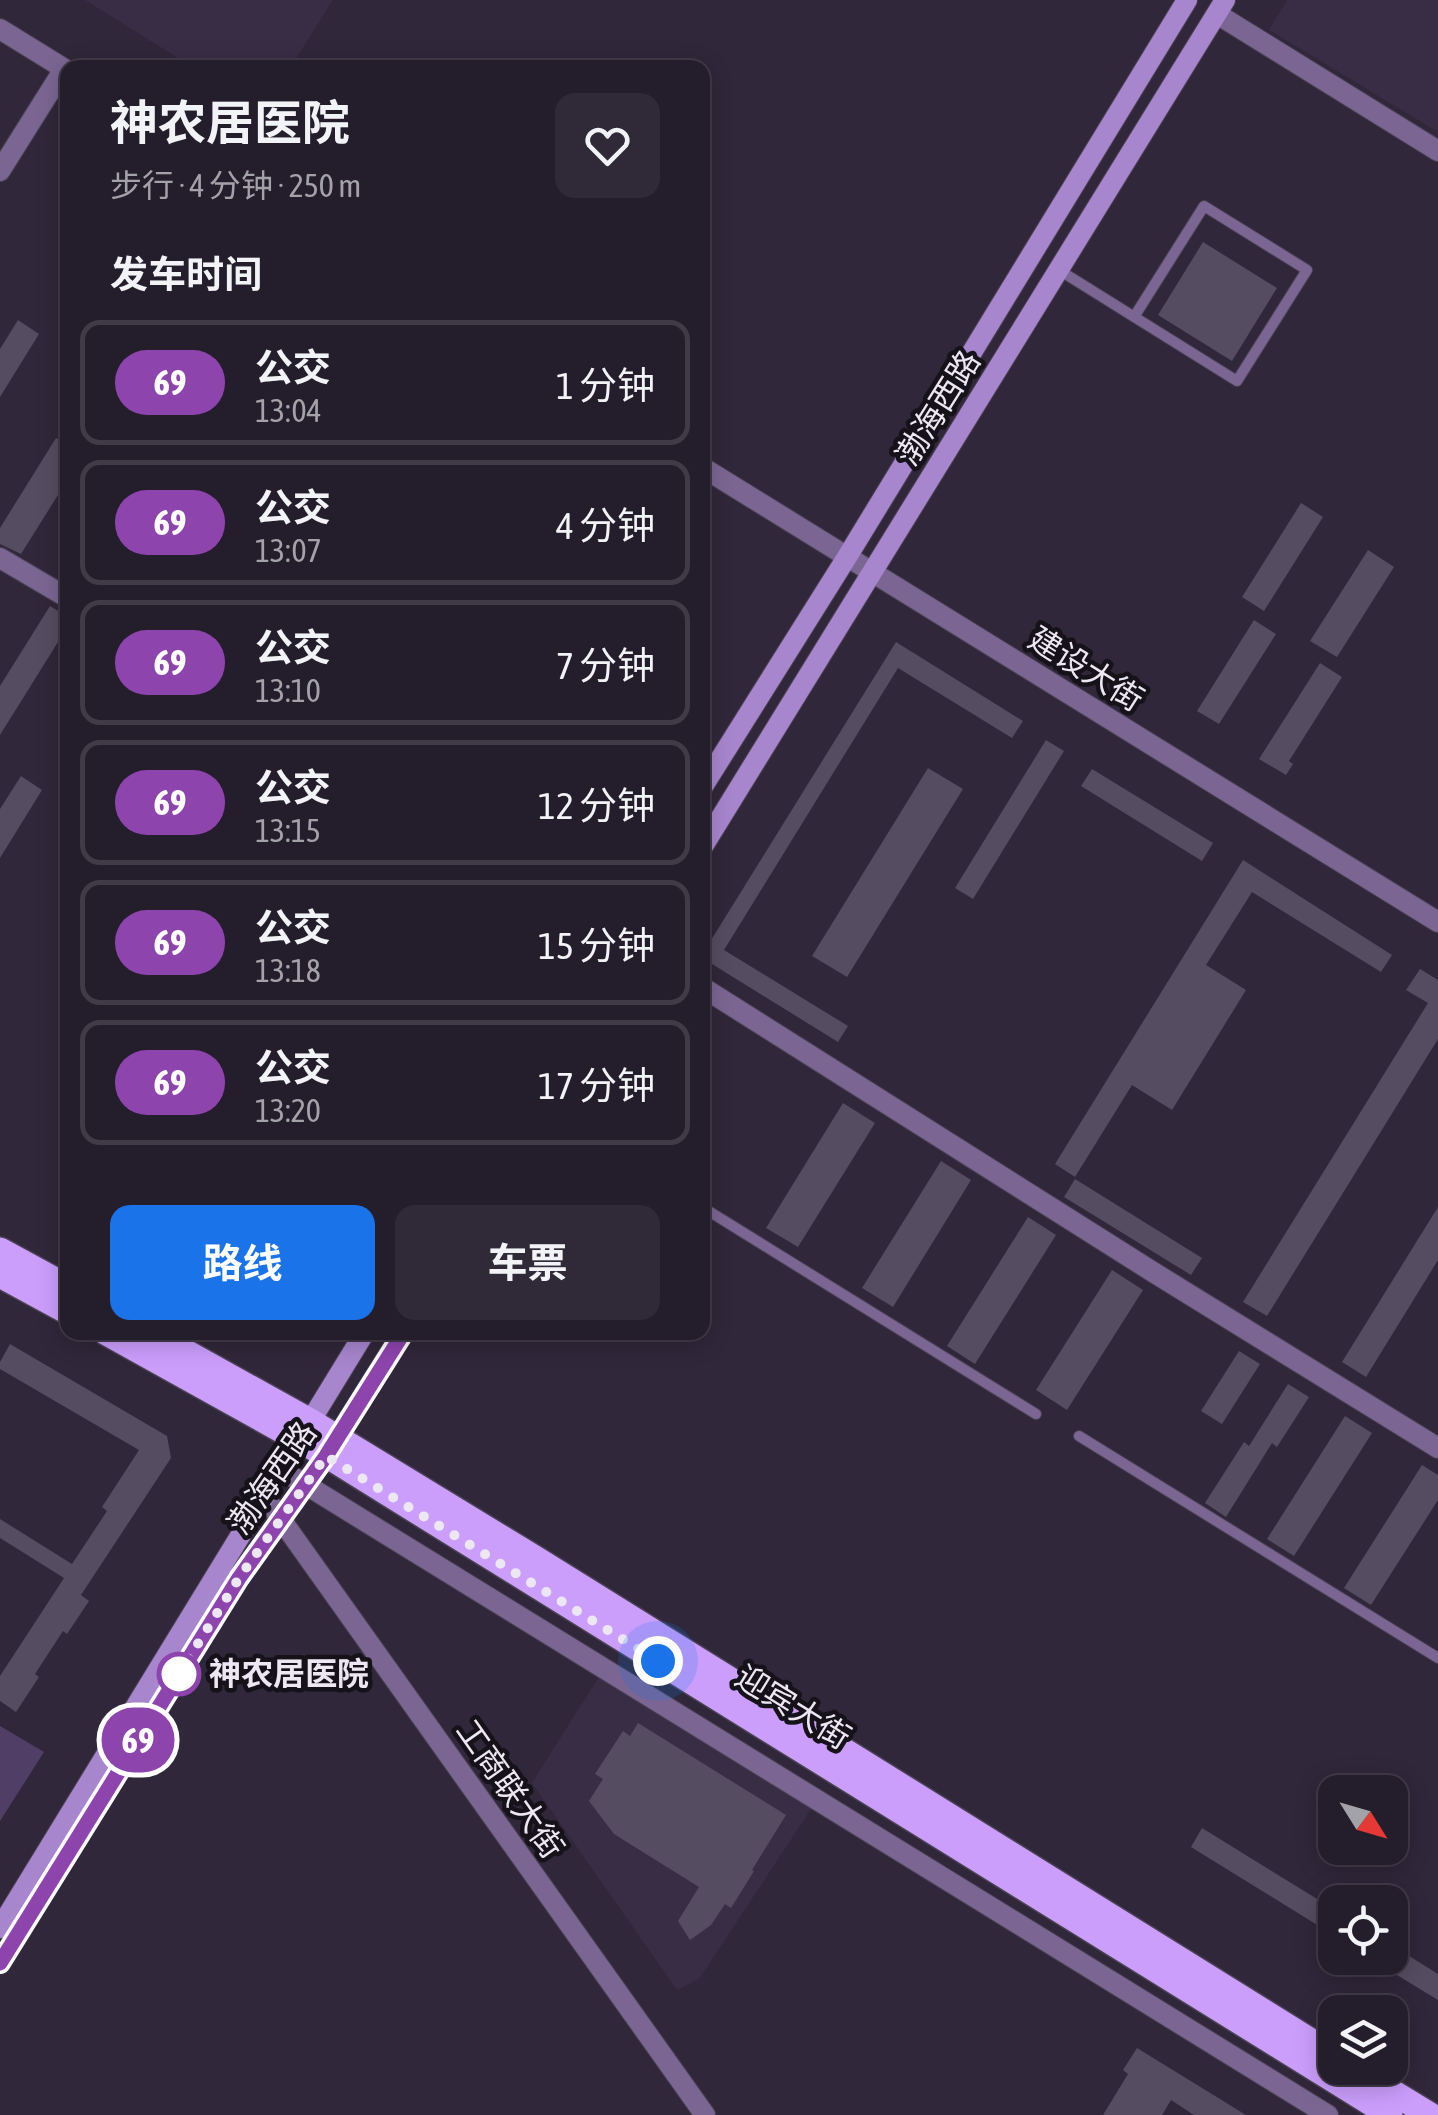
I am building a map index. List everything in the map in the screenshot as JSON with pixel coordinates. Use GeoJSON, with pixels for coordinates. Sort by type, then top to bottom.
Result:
{"type":"FeatureCollection","features":[{"type":"Feature","properties":{"kind":"main road","name":"渤海西路"},"geometry":{"type":"LineString","coordinates":[[710,775],[1187,0]]}},
{"type":"Feature","properties":{"kind":"main road","name":"渤海西路"},"geometry":{"type":"LineString","coordinates":[[710,835],[1221,7]]}},
{"type":"Feature","properties":{"kind":"main road"},"geometry":{"type":"LineString","coordinates":[[0,1250],[60,1283]]}},
{"type":"Feature","properties":{"kind":"main road"},"geometry":{"type":"LineString","coordinates":[[0,1275],[60,1308]]}},
{"type":"Feature","properties":{"kind":"main road","name":"迎宾大街"},"geometry":{"type":"LineString","coordinates":[[120,1340],[304,1431]]}},
{"type":"Feature","properties":{"kind":"main road","name":"迎宾大街"},"geometry":{"type":"LineString","coordinates":[[162,1340],[304,1431],[538,1560],[1318,2045]]}},
{"type":"Feature","properties":{"kind":"main road","name":"渤海西路"},"geometry":{"type":"LineString","coordinates":[[0,1928],[360,1340]]}},
{"type":"Feature","properties":{"kind":"main road","name":"渤海西路"},"geometry":{"type":"LineString","coordinates":[[0,1963],[239,1578],[332,1447],[399,1340]]}},
{"type":"Feature","properties":{"kind":"main road","name":"迎宾大街"},"geometry":{"type":"LineString","coordinates":[[332,1447],[1390,2115]]}},
{"type":"Feature","properties":{"kind":"main road"},"geometry":{"type":"LineString","coordinates":[[1381,2085],[1430,2115]]}},
{"type":"Feature","properties":{"kind":"street"},"geometry":{"type":"LineString","coordinates":[[1221,7],[1438,151]]}},
{"type":"Feature","properties":{"kind":"street"},"geometry":{"type":"LineString","coordinates":[[0,29],[60,66]]}},
{"type":"Feature","properties":{"kind":"street"},"geometry":{"type":"LineString","coordinates":[[0,171],[60,79]]}},
{"type":"Feature","properties":{"kind":"street","name":"建设大街"},"geometry":{"type":"LineString","coordinates":[[710,472],[1438,922]]}},
{"type":"Feature","properties":{"kind":"street"},"geometry":{"type":"LineString","coordinates":[[0,558],[60,593]]}},
{"type":"Feature","properties":{"kind":"street"},"geometry":{"type":"LineString","coordinates":[[710,992],[1438,1448]]}},
{"type":"Feature","properties":{"kind":"street"},"geometry":{"type":"LineString","coordinates":[[282,1470],[1328,2115]]}},
{"type":"Feature","properties":{"kind":"street","name":"工商联大街"},"geometry":{"type":"LineString","coordinates":[[266,1498],[705,2115]]}},
{"type":"Feature","properties":{"kind":"lane"},"geometry":{"type":"LineString","coordinates":[[1059,270],[1134,317],[1237,381],[1307,270],[1204,206],[1134,317]]}},
{"type":"Feature","properties":{"kind":"lane"},"geometry":{"type":"LineString","coordinates":[[710,1211],[1036,1414]]}},
{"type":"Feature","properties":{"kind":"lane"},"geometry":{"type":"LineString","coordinates":[[1079,1436],[1438,1658]]}},
{"type":"Feature","properties":{"kind":"shaded area"},"geometry":{"type":"Polygon","coordinates":[[[85,0],[333,0],[295,60],[181,60],[85,0]]]}},
{"type":"Feature","properties":{"kind":"shaded area"},"geometry":{"type":"Polygon","coordinates":[[[1287,0],[1438,0],[1438,132],[1269,30],[1287,0]]]}},
{"type":"Feature","properties":{"kind":"shaded area"},"geometry":{"type":"Polygon","coordinates":[[[607,1664],[819,1797],[699,1979],[677,1990],[532,1783],[607,1664]]]}},
{"type":"Feature","properties":{"kind":"shaded area"},"geometry":{"type":"Polygon","coordinates":[[[0,1726],[44,1752],[0,1821],[0,1726]]]}},
{"type":"Feature","properties":{"kind":"building"},"geometry":{"type":"Polygon","coordinates":[[[1203,242],[1277,288],[1232,361],[1158,315],[1203,242]]]}},
{"type":"Feature","properties":{"kind":"building"},"geometry":{"type":"Polygon","coordinates":[[[18,320],[39,334],[0,397],[0,349],[18,320]]]}},
{"type":"Feature","properties":{"kind":"building"},"geometry":{"type":"Polygon","coordinates":[[[56,438],[60,440],[60,492],[21,554],[0,544],[0,528],[56,438]]]}},
{"type":"Feature","properties":{"kind":"building"},"geometry":{"type":"Polygon","coordinates":[[[1301,503],[1323,517],[1264,611],[1242,597],[1301,503]]]}},
{"type":"Feature","properties":{"kind":"building"},"geometry":{"type":"Polygon","coordinates":[[[1368,550],[1394,567],[1337,657],[1310,641],[1368,550]]]}},
{"type":"Feature","properties":{"kind":"building"},"geometry":{"type":"Polygon","coordinates":[[[50,606],[60,612],[60,639],[0,735],[0,686],[50,606]]]}},
{"type":"Feature","properties":{"kind":"building"},"geometry":{"type":"Polygon","coordinates":[[[1254,620],[1276,634],[1219,724],[1197,711],[1254,620]]]}},
{"type":"Feature","properties":{"kind":"building"},"geometry":{"type":"Polygon","coordinates":[[[896,642],[1023,721],[1012,738],[898,668],[724,950],[848,1026],[838,1042],[712,964],[710,942],[896,642]]]}},
{"type":"Feature","properties":{"kind":"building"},"geometry":{"type":"Polygon","coordinates":[[[1320,663],[1342,677],[1289,761],[1293,764],[1286,775],[1259,759],[1320,663]]]}},
{"type":"Feature","properties":{"kind":"building"},"geometry":{"type":"Polygon","coordinates":[[[1046,740],[1064,751],[973,899],[955,888],[1046,740]]]}},
{"type":"Feature","properties":{"kind":"building"},"geometry":{"type":"Polygon","coordinates":[[[928,768],[963,789],[847,977],[812,956],[928,768]]]}},
{"type":"Feature","properties":{"kind":"building"},"geometry":{"type":"Polygon","coordinates":[[[1092,769],[1213,843],[1202,861],[1081,786],[1092,769]]]}},
{"type":"Feature","properties":{"kind":"building"},"geometry":{"type":"Polygon","coordinates":[[[21,776],[42,790],[0,858],[0,809],[21,776]]]}},
{"type":"Feature","properties":{"kind":"building"},"geometry":{"type":"Polygon","coordinates":[[[1243,860],[1392,955],[1381,972],[1252,892],[1206,965],[1246,990],[1172,1110],[1132,1085],[1075,1177],[1055,1164],[1243,860]]]}},
{"type":"Feature","properties":{"kind":"building"},"geometry":{"type":"Polygon","coordinates":[[[1420,969],[1438,980],[1438,1039],[1267,1316],[1243,1302],[1428,1003],[1406,990],[1420,969]]]}},
{"type":"Feature","properties":{"kind":"building"},"geometry":{"type":"Polygon","coordinates":[[[843,1103],[875,1123],[798,1247],[766,1228],[843,1103]]]}},
{"type":"Feature","properties":{"kind":"building"},"geometry":{"type":"Polygon","coordinates":[[[941,1161],[971,1180],[893,1307],[862,1288],[941,1161]]]}},
{"type":"Feature","properties":{"kind":"building"},"geometry":{"type":"Polygon","coordinates":[[[1075,1179],[1202,1258],[1191,1275],[1064,1197],[1075,1179]]]}},
{"type":"Feature","properties":{"kind":"building"},"geometry":{"type":"Polygon","coordinates":[[[1438,1207],[1438,1260],[1366,1377],[1342,1362],[1438,1207]]]}},
{"type":"Feature","properties":{"kind":"building"},"geometry":{"type":"Polygon","coordinates":[[[1028,1217],[1056,1235],[975,1364],[947,1346],[1028,1217]]]}},
{"type":"Feature","properties":{"kind":"building"},"geometry":{"type":"Polygon","coordinates":[[[1112,1270],[1143,1290],[1067,1410],[1036,1390],[1112,1270]]]}},
{"type":"Feature","properties":{"kind":"building"},"geometry":{"type":"Polygon","coordinates":[[[10,1344],[167,1436],[171,1458],[81,1595],[89,1601],[67,1634],[63,1631],[16,1712],[0,1701],[0,1676],[64,1578],[0,1538],[0,1519],[72,1564],[107,1511],[102,1507],[139,1450],[0,1369],[10,1344]]]}},
{"type":"Feature","properties":{"kind":"building"},"geometry":{"type":"Polygon","coordinates":[[[1239,1351],[1260,1364],[1222,1424],[1201,1411],[1239,1351]]]}},
{"type":"Feature","properties":{"kind":"building"},"geometry":{"type":"Polygon","coordinates":[[[1288,1384],[1309,1397],[1277,1447],[1272,1443],[1226,1517],[1205,1503],[1244,1442],[1249,1446],[1288,1384]]]}},
{"type":"Feature","properties":{"kind":"building"},"geometry":{"type":"Polygon","coordinates":[[[1345,1416],[1372,1433],[1294,1556],[1267,1539],[1345,1416]]]}},
{"type":"Feature","properties":{"kind":"building"},"geometry":{"type":"Polygon","coordinates":[[[1422,1465],[1438,1475],[1438,1500],[1371,1605],[1344,1588],[1422,1465]]]}},
{"type":"Feature","properties":{"kind":"building"},"geometry":{"type":"Polygon","coordinates":[[[638,1723],[786,1815],[731,1908],[725,1904],[711,1925],[690,1940],[678,1921],[699,1887],[614,1834],[589,1801],[603,1779],[595,1774],[623,1731],[630,1736],[638,1723]]]}},
{"type":"Feature","properties":{"kind":"building"},"geometry":{"type":"Polygon","coordinates":[[[1202,1828],[1318,1900],[1318,1925],[1191,1847],[1202,1828]]]}},
{"type":"Feature","properties":{"kind":"building"},"geometry":{"type":"Polygon","coordinates":[[[1408,1955],[1438,1974],[1438,2000],[1397,1975],[1408,1975],[1408,1955]]]}},
{"type":"Feature","properties":{"kind":"building"},"geometry":{"type":"Polygon","coordinates":[[[1137,2048],[1246,2115],[1194,2115],[1171,2100],[1162,2115],[1103,2115],[1128,2074],[1123,2070],[1137,2048]]]}},
{"type":"Feature","properties":{"kind":"bus line","name":"69"},"geometry":{"type":"LineString","coordinates":[[0,1963],[239,1578],[326,1456],[399,1340]]}},
{"type":"Feature","properties":{"kind":"place","name":"神农居医院"},"geometry":{"type":"Point","coordinates":[179,1674]}},
{"type":"Feature","properties":{"kind":"route"},"geometry":{"type":"LineString","coordinates":[[179,1674],[239,1578],[326,1456],[658,1661]]}}]}
